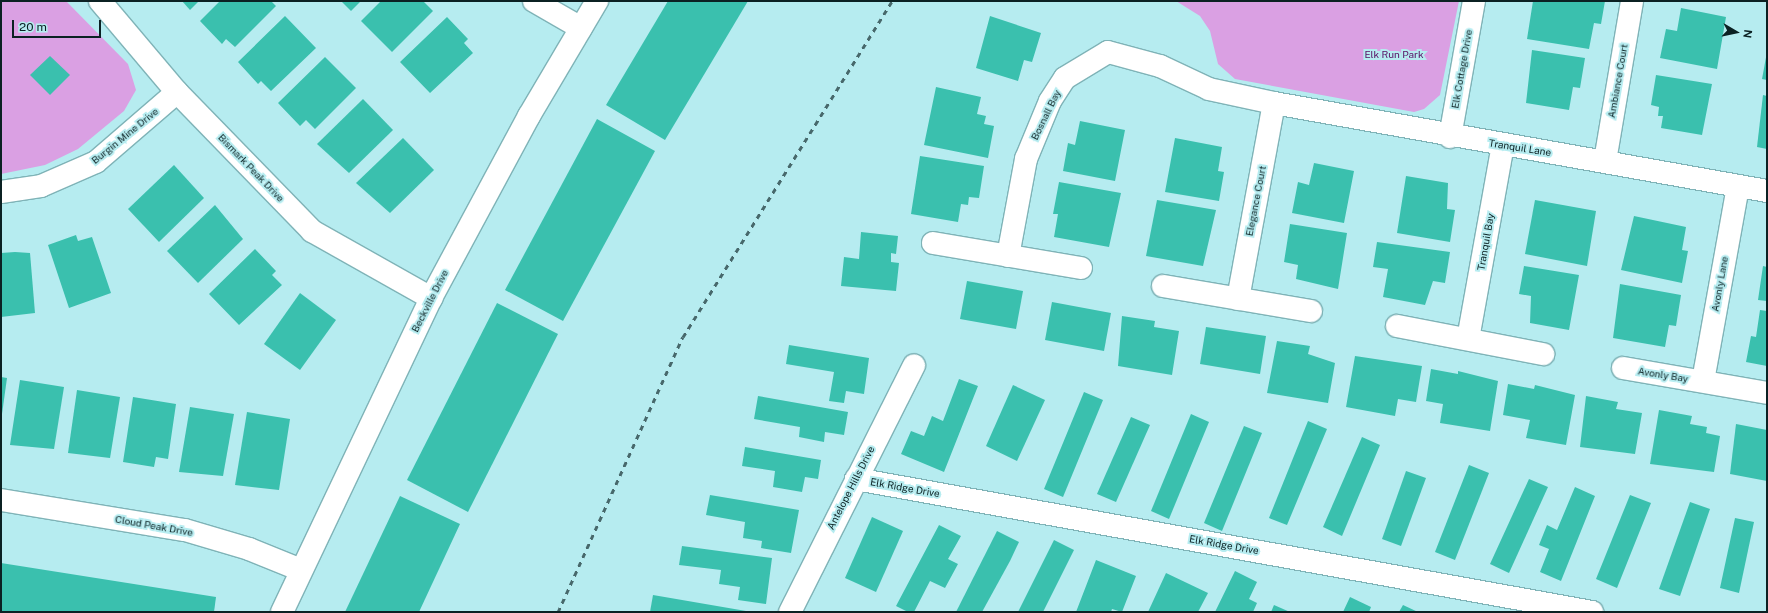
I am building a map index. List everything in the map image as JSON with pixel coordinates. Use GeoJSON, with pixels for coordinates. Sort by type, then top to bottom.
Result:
{"type":"FeatureCollection","features":[{"type":"Feature","properties":{"kind":"street","name":"Bismark Peak Drive"},"geometry":{"type":"LineString","coordinates":[[100,1],[177,92],[312,230],[431,298]]}},
{"type":"Feature","properties":{"kind":"street"},"geometry":{"type":"LineString","coordinates":[[534,1],[581,28]]}},
{"type":"Feature","properties":{"kind":"street","name":"Beckville Drive"},"geometry":{"type":"LineString","coordinates":[[282,612],[431,298],[597,1]]}},
{"type":"Feature","properties":{"kind":"street","name":"Elk Cottage Drive"},"geometry":{"type":"LineString","coordinates":[[1450,137],[1474,1]]}},
{"type":"Feature","properties":{"kind":"street","name":"Ambiance Court"},"geometry":{"type":"LineString","coordinates":[[1605,161],[1632,1]]}},
{"type":"Feature","properties":{"kind":"street","name":"Bosnall Bay"},"geometry":{"type":"LineString","coordinates":[[1008,256],[1026,159],[1050,101],[1064,78],[1108,52],[1160,66],[1209,89],[1274,103]]}},
{"type":"Feature","properties":{"kind":"street","name":"Burgin Mine Drive"},"geometry":{"type":"LineString","coordinates":[[1,192],[41,186],[96,162],[177,92]]}},
{"type":"Feature","properties":{"kind":"street","name":"Tranquil Lane"},"geometry":{"type":"LineString","coordinates":[[1274,103],[1450,137],[1605,161],[1767,191]]}},
{"type":"Feature","properties":{"kind":"street","name":"Elegance Court"},"geometry":{"type":"LineString","coordinates":[[1238,299],[1274,103]]}},
{"type":"Feature","properties":{"kind":"street","name":"Tranquil Bay"},"geometry":{"type":"LineString","coordinates":[[1468,340],[1503,145]]}},
{"type":"Feature","properties":{"kind":"street","name":"Avonly Lane"},"geometry":{"type":"LineString","coordinates":[[1703,381],[1738,186]]}},
{"type":"Feature","properties":{"kind":"street"},"geometry":{"type":"LineString","coordinates":[[934,243],[1081,268]]}},
{"type":"Feature","properties":{"kind":"street"},"geometry":{"type":"LineString","coordinates":[[1163,286],[1311,311]]}},
{"type":"Feature","properties":{"kind":"street"},"geometry":{"type":"LineString","coordinates":[[1397,326],[1543,354]]}},
{"type":"Feature","properties":{"kind":"street","name":"Antelope Hills Drive"},"geometry":{"type":"LineString","coordinates":[[790,612],[914,365]]}},
{"type":"Feature","properties":{"kind":"street","name":"Avonly Bay"},"geometry":{"type":"LineString","coordinates":[[1623,368],[1767,393]]}},
{"type":"Feature","properties":{"kind":"street","name":"Elk Ridge Drive"},"geometry":{"type":"LineString","coordinates":[[856,479],[1592,612]]}},
{"type":"Feature","properties":{"kind":"street","name":"Cloud Peak Drive"},"geometry":{"type":"LineString","coordinates":[[1,500],[185,530],[249,549],[302,570]]}},
{"type":"Feature","properties":{"kind":"green space"},"geometry":{"type":"Polygon","coordinates":[[[1,1],[66,1],[128,64],[136,90],[124,111],[78,149],[45,165],[1,174],[1,1]]]}},
{"type":"Feature","properties":{"kind":"green space","name":"Elk Run Park"},"geometry":{"type":"Polygon","coordinates":[[[1176,1],[1459,1],[1440,95],[1424,109],[1414,112],[1235,79],[1218,64],[1210,31],[1200,16],[1176,1]]]}},
{"type":"Feature","properties":{"kind":"building"},"geometry":{"type":"Polygon","coordinates":[[[182,1],[199,1],[190,10],[182,1]]]}},
{"type":"Feature","properties":{"kind":"building"},"geometry":{"type":"Polygon","coordinates":[[[220,1],[271,1],[276,6],[235,47],[226,39],[222,44],[200,21],[220,1]]]}},
{"type":"Feature","properties":{"kind":"building"},"geometry":{"type":"Polygon","coordinates":[[[341,1],[361,1],[351,11],[341,1]]]}},
{"type":"Feature","properties":{"kind":"building"},"geometry":{"type":"Polygon","coordinates":[[[381,1],[423,1],[433,11],[392,52],[361,21],[381,1]]]}},
{"type":"Feature","properties":{"kind":"building"},"geometry":{"type":"Polygon","coordinates":[[[668,1],[748,1],[665,140],[606,105],[668,1]]]}},
{"type":"Feature","properties":{"kind":"building"},"geometry":{"type":"Polygon","coordinates":[[[1533,1],[1605,1],[1601,24],[1594,23],[1589,49],[1527,39],[1533,1]]]}},
{"type":"Feature","properties":{"kind":"building"},"geometry":{"type":"Polygon","coordinates":[[[1681,8],[1726,17],[1717,69],[1660,58],[1666,29],[1677,31],[1681,8]]]}},
{"type":"Feature","properties":{"kind":"building"},"geometry":{"type":"Polygon","coordinates":[[[285,16],[316,48],[271,91],[261,81],[258,84],[238,62],[285,16]]]}},
{"type":"Feature","properties":{"kind":"building"},"geometry":{"type":"Polygon","coordinates":[[[990,16],[1041,33],[1032,62],[1024,60],[1018,81],[976,68],[990,16]]]}},
{"type":"Feature","properties":{"kind":"building"},"geometry":{"type":"Polygon","coordinates":[[[447,17],[468,39],[464,43],[473,53],[430,93],[400,62],[447,17]]]}},
{"type":"Feature","properties":{"kind":"building"},"geometry":{"type":"Polygon","coordinates":[[[1532,50],[1585,58],[1580,88],[1573,87],[1569,110],[1526,103],[1532,50]]]}},
{"type":"Feature","properties":{"kind":"building"},"geometry":{"type":"Polygon","coordinates":[[[1767,52],[1767,80],[1762,79],[1767,52]]]}},
{"type":"Feature","properties":{"kind":"building"},"geometry":{"type":"Polygon","coordinates":[[[50,56],[70,75],[50,95],[30,75],[50,56]]]}},
{"type":"Feature","properties":{"kind":"building"},"geometry":{"type":"Polygon","coordinates":[[[325,57],[356,88],[315,129],[306,120],[300,126],[278,103],[325,57]]]}},
{"type":"Feature","properties":{"kind":"building"},"geometry":{"type":"Polygon","coordinates":[[[1656,75],[1712,84],[1702,135],[1661,128],[1663,116],[1658,116],[1659,107],[1651,105],[1656,75]]]}},
{"type":"Feature","properties":{"kind":"building"},"geometry":{"type":"Polygon","coordinates":[[[936,87],[981,97],[977,114],[986,116],[984,124],[994,126],[988,158],[924,145],[936,87]]]}},
{"type":"Feature","properties":{"kind":"building"},"geometry":{"type":"Polygon","coordinates":[[[1763,95],[1767,96],[1767,149],[1757,147],[1763,95]]]}},
{"type":"Feature","properties":{"kind":"building"},"geometry":{"type":"Polygon","coordinates":[[[363,99],[393,130],[349,173],[317,144],[363,99]]]}},
{"type":"Feature","properties":{"kind":"building"},"geometry":{"type":"Polygon","coordinates":[[[597,119],[655,151],[563,321],[505,290],[597,119]]]}},
{"type":"Feature","properties":{"kind":"building"},"geometry":{"type":"Polygon","coordinates":[[[1080,121],[1125,130],[1115,181],[1063,171],[1068,143],[1075,145],[1080,121]]]}},
{"type":"Feature","properties":{"kind":"building"},"geometry":{"type":"Polygon","coordinates":[[[403,138],[434,170],[390,213],[356,183],[403,138]]]}},
{"type":"Feature","properties":{"kind":"building"},"geometry":{"type":"Polygon","coordinates":[[[1175,138],[1222,147],[1218,171],[1224,172],[1219,201],[1165,192],[1175,138]]]}},
{"type":"Feature","properties":{"kind":"building"},"geometry":{"type":"Polygon","coordinates":[[[920,156],[984,166],[979,198],[969,197],[968,205],[961,204],[958,222],[911,214],[920,156]]]}},
{"type":"Feature","properties":{"kind":"building"},"geometry":{"type":"Polygon","coordinates":[[[1314,163],[1354,171],[1344,223],[1292,213],[1298,182],[1309,185],[1314,163]]]}},
{"type":"Feature","properties":{"kind":"building"},"geometry":{"type":"Polygon","coordinates":[[[174,165],[204,198],[159,242],[128,209],[174,165]]]}},
{"type":"Feature","properties":{"kind":"building"},"geometry":{"type":"Polygon","coordinates":[[[1406,176],[1448,183],[1447,209],[1455,210],[1450,242],[1397,233],[1406,176]]]}},
{"type":"Feature","properties":{"kind":"building"},"geometry":{"type":"Polygon","coordinates":[[[1059,182],[1121,193],[1109,247],[1054,237],[1058,214],[1053,214],[1059,182]]]}},
{"type":"Feature","properties":{"kind":"building"},"geometry":{"type":"Polygon","coordinates":[[[1157,200],[1216,210],[1203,266],[1146,256],[1157,200]]]}},
{"type":"Feature","properties":{"kind":"building"},"geometry":{"type":"Polygon","coordinates":[[[1535,200],[1596,211],[1587,266],[1525,254],[1535,200]]]}},
{"type":"Feature","properties":{"kind":"building"},"geometry":{"type":"Polygon","coordinates":[[[215,205],[243,239],[198,283],[167,251],[215,205]]]}},
{"type":"Feature","properties":{"kind":"building"},"geometry":{"type":"Polygon","coordinates":[[[1634,216],[1686,227],[1682,250],[1688,251],[1682,283],[1621,270],[1634,216]]]}},
{"type":"Feature","properties":{"kind":"building"},"geometry":{"type":"Polygon","coordinates":[[[1290,224],[1347,233],[1338,289],[1296,279],[1298,265],[1284,262],[1290,224]]]}},
{"type":"Feature","properties":{"kind":"building"},"geometry":{"type":"Polygon","coordinates":[[[861,232],[898,236],[896,254],[891,253],[891,262],[899,263],[896,291],[841,286],[844,257],[859,259],[861,232]]]}},
{"type":"Feature","properties":{"kind":"building"},"geometry":{"type":"Polygon","coordinates":[[[76,235],[78,241],[92,237],[111,293],[69,308],[48,245],[76,235]]]}},
{"type":"Feature","properties":{"kind":"building"},"geometry":{"type":"Polygon","coordinates":[[[1377,242],[1450,252],[1445,283],[1433,281],[1425,305],[1383,297],[1388,269],[1373,267],[1377,242]]]}},
{"type":"Feature","properties":{"kind":"building"},"geometry":{"type":"Polygon","coordinates":[[[255,249],[276,271],[272,275],[282,285],[239,325],[209,294],[255,249]]]}},
{"type":"Feature","properties":{"kind":"building"},"geometry":{"type":"Polygon","coordinates":[[[1,253],[30,253],[35,313],[1,317],[1,253]]]}},
{"type":"Feature","properties":{"kind":"building"},"geometry":{"type":"Polygon","coordinates":[[[1524,266],[1579,275],[1569,330],[1530,323],[1531,296],[1519,294],[1524,266]]]}},
{"type":"Feature","properties":{"kind":"building"},"geometry":{"type":"Polygon","coordinates":[[[1763,266],[1767,267],[1767,301],[1758,300],[1763,266]]]}},
{"type":"Feature","properties":{"kind":"building"},"geometry":{"type":"Polygon","coordinates":[[[967,281],[1023,291],[1016,329],[960,319],[967,281]]]}},
{"type":"Feature","properties":{"kind":"building"},"geometry":{"type":"Polygon","coordinates":[[[1620,284],[1681,295],[1676,326],[1669,325],[1665,347],[1613,338],[1620,284]]]}},
{"type":"Feature","properties":{"kind":"building"},"geometry":{"type":"Polygon","coordinates":[[[300,293],[336,320],[300,370],[264,344],[300,293]]]}},
{"type":"Feature","properties":{"kind":"building"},"geometry":{"type":"Polygon","coordinates":[[[1052,302],[1111,313],[1104,351],[1045,340],[1052,302]]]}},
{"type":"Feature","properties":{"kind":"building"},"geometry":{"type":"Polygon","coordinates":[[[497,303],[558,334],[468,512],[407,480],[497,303]]]}},
{"type":"Feature","properties":{"kind":"building"},"geometry":{"type":"Polygon","coordinates":[[[1760,310],[1767,311],[1767,366],[1746,362],[1751,336],[1756,337],[1760,310]]]}},
{"type":"Feature","properties":{"kind":"building"},"geometry":{"type":"Polygon","coordinates":[[[1122,316],[1155,321],[1154,327],[1179,331],[1172,375],[1118,366],[1122,316]]]}},
{"type":"Feature","properties":{"kind":"building"},"geometry":{"type":"Polygon","coordinates":[[[1206,327],[1266,336],[1260,374],[1200,364],[1206,327]]]}},
{"type":"Feature","properties":{"kind":"building"},"geometry":{"type":"Polygon","coordinates":[[[1277,341],[1310,346],[1308,354],[1335,363],[1328,403],[1267,393],[1277,341]]]}},
{"type":"Feature","properties":{"kind":"building"},"geometry":{"type":"Polygon","coordinates":[[[789,345],[869,358],[864,394],[846,391],[844,403],[829,401],[834,372],[786,364],[789,345]]]}},
{"type":"Feature","properties":{"kind":"building"},"geometry":{"type":"Polygon","coordinates":[[[1355,356],[1422,366],[1416,402],[1398,399],[1395,416],[1346,407],[1355,356]]]}},
{"type":"Feature","properties":{"kind":"building"},"geometry":{"type":"Polygon","coordinates":[[[1431,369],[1458,374],[1458,371],[1498,381],[1490,431],[1440,423],[1443,404],[1426,401],[1431,369]]]}},
{"type":"Feature","properties":{"kind":"building"},"geometry":{"type":"Polygon","coordinates":[[[1,377],[7,378],[2,414],[1,414],[1,377]]]}},
{"type":"Feature","properties":{"kind":"building"},"geometry":{"type":"Polygon","coordinates":[[[959,379],[978,386],[944,472],[901,454],[911,431],[924,436],[932,416],[943,421],[959,379]]]}},
{"type":"Feature","properties":{"kind":"building"},"geometry":{"type":"Polygon","coordinates":[[[20,380],[64,387],[54,449],[10,445],[20,380]]]}},
{"type":"Feature","properties":{"kind":"building"},"geometry":{"type":"Polygon","coordinates":[[[1508,384],[1534,389],[1535,385],[1575,395],[1566,445],[1526,438],[1530,420],[1503,415],[1508,384]]]}},
{"type":"Feature","properties":{"kind":"building"},"geometry":{"type":"Polygon","coordinates":[[[1013,385],[1045,400],[1017,461],[986,446],[1013,385]]]}},
{"type":"Feature","properties":{"kind":"building"},"geometry":{"type":"Polygon","coordinates":[[[77,390],[120,397],[110,458],[68,453],[77,390]]]}},
{"type":"Feature","properties":{"kind":"building"},"geometry":{"type":"Polygon","coordinates":[[[1084,392],[1103,400],[1063,497],[1044,489],[1084,392]]]}},
{"type":"Feature","properties":{"kind":"building"},"geometry":{"type":"Polygon","coordinates":[[[758,396],[848,412],[844,435],[825,432],[824,442],[799,437],[800,427],[754,419],[758,396]]]}},
{"type":"Feature","properties":{"kind":"building"},"geometry":{"type":"Polygon","coordinates":[[[1586,396],[1618,402],[1616,409],[1642,413],[1635,454],[1580,447],[1586,396]]]}},
{"type":"Feature","properties":{"kind":"building"},"geometry":{"type":"Polygon","coordinates":[[[133,397],[176,404],[168,459],[156,457],[154,467],[123,462],[133,397]]]}},
{"type":"Feature","properties":{"kind":"building"},"geometry":{"type":"Polygon","coordinates":[[[190,407],[234,414],[223,476],[179,472],[190,407]]]}},
{"type":"Feature","properties":{"kind":"building"},"geometry":{"type":"Polygon","coordinates":[[[1659,410],[1692,416],[1690,424],[1707,427],[1706,433],[1720,436],[1714,472],[1650,464],[1659,410]]]}},
{"type":"Feature","properties":{"kind":"building"},"geometry":{"type":"Polygon","coordinates":[[[247,412],[290,419],[279,490],[235,485],[247,412]]]}},
{"type":"Feature","properties":{"kind":"building"},"geometry":{"type":"Polygon","coordinates":[[[1191,414],[1209,422],[1169,519],[1151,511],[1191,414]]]}},
{"type":"Feature","properties":{"kind":"building"},"geometry":{"type":"Polygon","coordinates":[[[1131,417],[1150,425],[1116,502],[1097,494],[1131,417]]]}},
{"type":"Feature","properties":{"kind":"building"},"geometry":{"type":"Polygon","coordinates":[[[1308,421],[1327,429],[1287,525],[1269,518],[1308,421]]]}},
{"type":"Feature","properties":{"kind":"building"},"geometry":{"type":"Polygon","coordinates":[[[1736,424],[1767,430],[1767,481],[1730,474],[1736,424]]]}},
{"type":"Feature","properties":{"kind":"building"},"geometry":{"type":"Polygon","coordinates":[[[1244,426],[1262,433],[1222,531],[1204,523],[1244,426]]]}},
{"type":"Feature","properties":{"kind":"building"},"geometry":{"type":"Polygon","coordinates":[[[1362,437],[1380,445],[1342,536],[1323,527],[1362,437]]]}},
{"type":"Feature","properties":{"kind":"building"},"geometry":{"type":"Polygon","coordinates":[[[745,447],[821,460],[818,479],[805,477],[802,492],[773,487],[775,471],[742,466],[745,447]]]}},
{"type":"Feature","properties":{"kind":"building"},"geometry":{"type":"Polygon","coordinates":[[[1469,465],[1489,473],[1455,560],[1435,552],[1469,465]]]}},
{"type":"Feature","properties":{"kind":"building"},"geometry":{"type":"Polygon","coordinates":[[[1406,471],[1426,478],[1401,546],[1382,539],[1406,471]]]}},
{"type":"Feature","properties":{"kind":"building"},"geometry":{"type":"Polygon","coordinates":[[[1529,479],[1548,487],[1509,573],[1490,564],[1529,479]]]}},
{"type":"Feature","properties":{"kind":"building"},"geometry":{"type":"Polygon","coordinates":[[[1575,487],[1595,496],[1561,581],[1540,572],[1549,549],[1539,545],[1547,525],[1557,530],[1575,487]]]}},
{"type":"Feature","properties":{"kind":"building"},"geometry":{"type":"Polygon","coordinates":[[[710,495],[799,510],[791,553],[761,548],[762,541],[743,538],[745,522],[706,515],[710,495]]]}},
{"type":"Feature","properties":{"kind":"building"},"geometry":{"type":"Polygon","coordinates":[[[1630,495],[1651,503],[1617,588],[1596,579],[1630,495]]]}},
{"type":"Feature","properties":{"kind":"building"},"geometry":{"type":"Polygon","coordinates":[[[400,496],[460,524],[419,612],[345,612],[400,496]]]}},
{"type":"Feature","properties":{"kind":"building"},"geometry":{"type":"Polygon","coordinates":[[[1690,502],[1710,509],[1680,596],[1659,589],[1690,502]]]}},
{"type":"Feature","properties":{"kind":"building"},"geometry":{"type":"Polygon","coordinates":[[[872,517],[903,531],[876,592],[845,578],[872,517]]]}},
{"type":"Feature","properties":{"kind":"building"},"geometry":{"type":"Polygon","coordinates":[[[1735,518],[1754,522],[1739,593],[1720,588],[1735,518]]]}},
{"type":"Feature","properties":{"kind":"building"},"geometry":{"type":"Polygon","coordinates":[[[939,525],[961,536],[948,559],[958,564],[945,588],[930,581],[914,612],[908,612],[896,606],[939,525]]]}},
{"type":"Feature","properties":{"kind":"building"},"geometry":{"type":"Polygon","coordinates":[[[997,531],[1019,542],[1010,561],[982,612],[956,612],[997,531]]]}},
{"type":"Feature","properties":{"kind":"building"},"geometry":{"type":"Polygon","coordinates":[[[1054,540],[1074,550],[1043,612],[1018,612],[1054,540]]]}},
{"type":"Feature","properties":{"kind":"building"},"geometry":{"type":"Polygon","coordinates":[[[682,546],[772,558],[766,604],[738,600],[740,587],[719,584],[721,570],[679,565],[682,546]]]}},
{"type":"Feature","properties":{"kind":"building"},"geometry":{"type":"Polygon","coordinates":[[[1096,560],[1136,576],[1122,612],[1112,609],[1111,612],[1076,612],[1096,560]]]}},
{"type":"Feature","properties":{"kind":"building"},"geometry":{"type":"Polygon","coordinates":[[[1,563],[216,597],[214,612],[1,612],[1,563]]]}},
{"type":"Feature","properties":{"kind":"building"},"geometry":{"type":"Polygon","coordinates":[[[1235,571],[1257,582],[1249,599],[1257,603],[1253,612],[1215,612],[1235,571]]]}},
{"type":"Feature","properties":{"kind":"building"},"geometry":{"type":"Polygon","coordinates":[[[1166,573],[1208,593],[1198,612],[1148,612],[1166,573]]]}},
{"type":"Feature","properties":{"kind":"building"},"geometry":{"type":"Polygon","coordinates":[[[653,595],[746,611],[746,612],[650,612],[653,595]]]}},
{"type":"Feature","properties":{"kind":"building"},"geometry":{"type":"Polygon","coordinates":[[[1350,597],[1371,607],[1369,612],[1343,612],[1350,597]]]}},
{"type":"Feature","properties":{"kind":"building"},"geometry":{"type":"Polygon","coordinates":[[[1274,605],[1290,612],[1271,612],[1274,605]]]}},
{"type":"Feature","properties":{"kind":"building"},"geometry":{"type":"Polygon","coordinates":[[[1403,605],[1418,612],[1399,612],[1403,605]]]}},
{"type":"Feature","properties":{"kind":"railway"},"geometry":{"type":"LineString","coordinates":[[558,612],[683,337],[892,1]]}}]}
